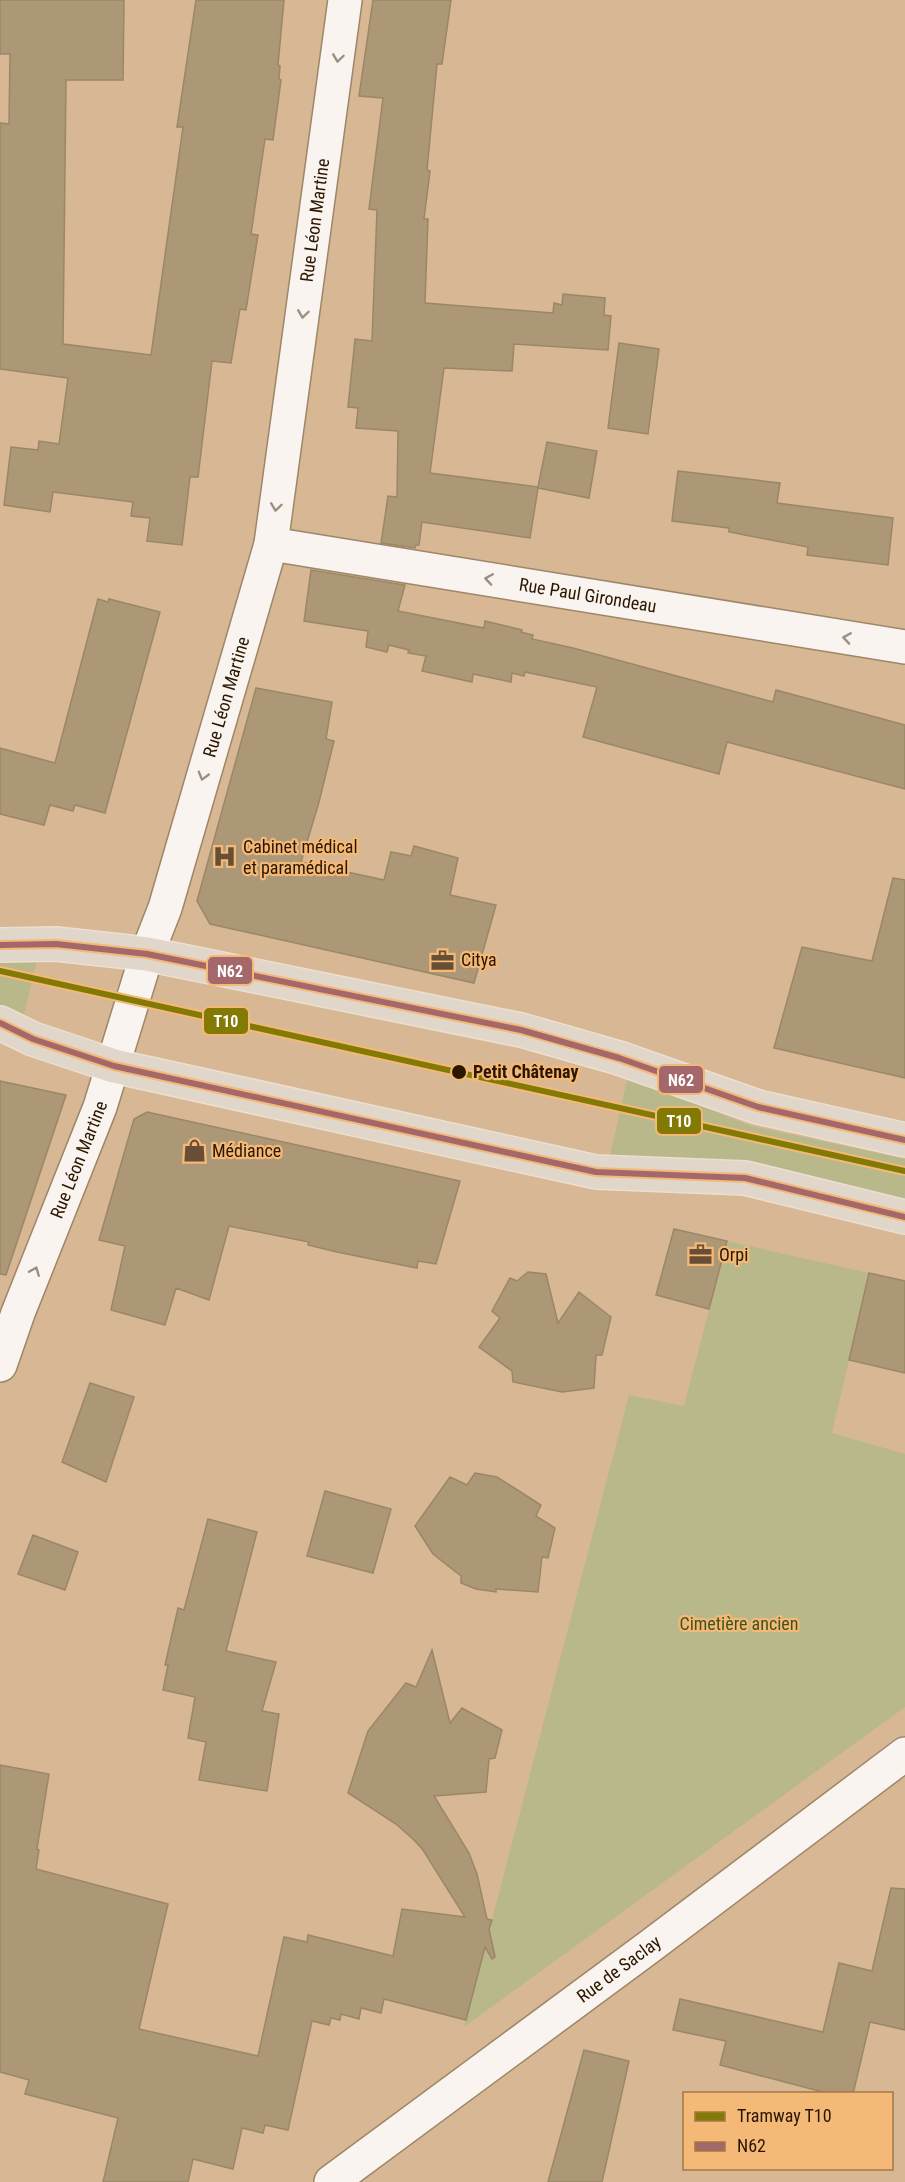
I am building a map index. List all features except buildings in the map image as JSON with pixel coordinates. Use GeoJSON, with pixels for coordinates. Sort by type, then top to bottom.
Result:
{"type":"FeatureCollection","features":[{"type":"Feature","properties":{"kind":"main road"},"geometry":{"type":"LineString","coordinates":[[0,945],[56,944],[147,954],[521,1030],[619,1059],[758,1107],[905,1140]]}},
{"type":"Feature","properties":{"kind":"main road"},"geometry":{"type":"LineString","coordinates":[[0,1023],[33,1039],[114,1066],[596,1172],[745,1178],[905,1217]]}},
{"type":"Feature","properties":{"kind":"street","name":"Rue Léon Martine"},"geometry":{"type":"LineString","coordinates":[[0,1365],[9,1311],[100,1107],[114,1066],[147,954],[165,908],[272,544],[345,0]]}},
{"type":"Feature","properties":{"kind":"street","name":"Rue Paul Girondeau"},"geometry":{"type":"LineString","coordinates":[[272,544],[905,647]]}},
{"type":"Feature","properties":{"kind":"street","name":"Rue de Saclay"},"geometry":{"type":"LineString","coordinates":[[331,2182],[640,1954],[905,1754]]}},
{"type":"Feature","properties":{"kind":"green space"},"geometry":{"type":"Polygon","coordinates":[[[0,954],[38,955],[23,1019],[0,1010],[0,954]]]}},
{"type":"Feature","properties":{"kind":"green space"},"geometry":{"type":"Polygon","coordinates":[[[628,1076],[751,1126],[905,1159],[905,1203],[609,1160],[628,1076]]]}},
{"type":"Feature","properties":{"kind":"green space","name":"Cimetière ancien"},"geometry":{"type":"Polygon","coordinates":[[[727,1241],[869,1273],[832,1433],[905,1454],[905,1707],[464,2027],[629,1395],[684,1406],[727,1241]]]}},
{"type":"Feature","properties":{"kind":"tram line","name":"T10"},"geometry":{"type":"LineString","coordinates":[[0,971],[905,1171]]}},
{"type":"Feature","properties":{"kind":"transit line","name":"N62"},"geometry":{"type":"LineString","coordinates":[[0,945],[56,944],[147,954],[521,1030],[619,1058],[758,1107],[905,1140]]}},
{"type":"Feature","properties":{"kind":"transit line","name":"N62"},"geometry":{"type":"LineString","coordinates":[[0,1023],[33,1039],[114,1066],[596,1172],[745,1178],[905,1217]]}},
{"type":"Feature","properties":{"kind":"place","name":"Cabinet médical et paramédical"},"geometry":{"type":"Point","coordinates":[225,857]}},
{"type":"Feature","properties":{"kind":"place","name":"Citya"},"geometry":{"type":"Point","coordinates":[443,960]}},
{"type":"Feature","properties":{"kind":"place","name":"Petit Châtenay"},"geometry":{"type":"Point","coordinates":[459,1072]}},
{"type":"Feature","properties":{"kind":"place","name":"Médiance"},"geometry":{"type":"Point","coordinates":[194,1151]}},
{"type":"Feature","properties":{"kind":"place","name":"Orpi"},"geometry":{"type":"Point","coordinates":[701,1255]}}]}
